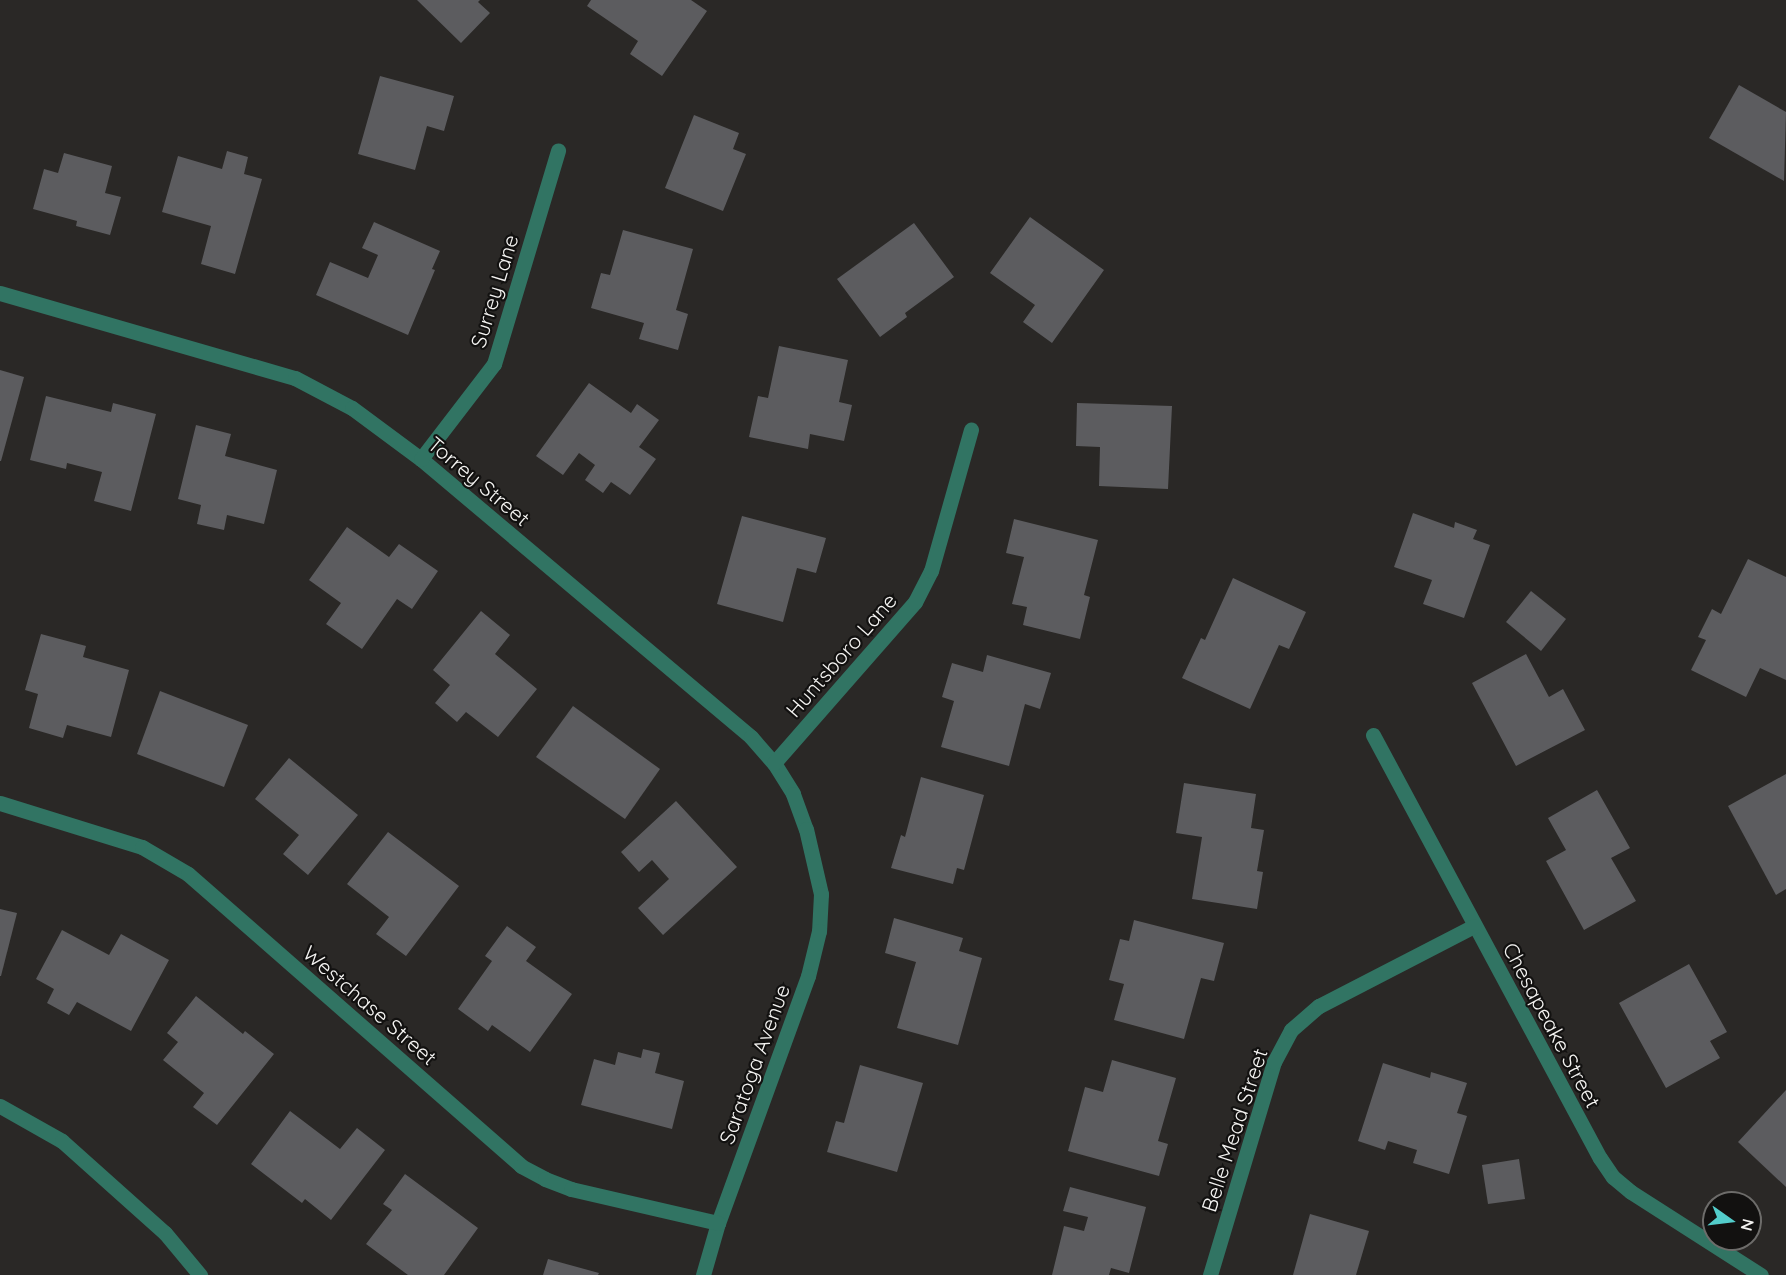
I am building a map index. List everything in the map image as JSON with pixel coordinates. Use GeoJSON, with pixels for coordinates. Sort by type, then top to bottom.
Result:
{"type":"FeatureCollection","features":[{"type":"Feature","properties":{"kind":"street","name":"Surrey Lane"},"geometry":{"type":"LineString","coordinates":[[421,459],[494,364],[558,150]]}},
{"type":"Feature","properties":{"kind":"street","name":"Torrey Street"},"geometry":{"type":"LineString","coordinates":[[0,293],[296,378],[352,408],[421,459],[751,737],[774,763],[793,794],[814,862]]}},
{"type":"Feature","properties":{"kind":"street","name":"Huntsboro Lane"},"geometry":{"type":"LineString","coordinates":[[774,763],[915,602],[930,571],[971,430]]}},
{"type":"Feature","properties":{"kind":"street","name":"Chesapeake Street"},"geometry":{"type":"LineString","coordinates":[[1373,735],[1474,926],[1600,1158],[1613,1177],[1631,1192],[1761,1275]]}},
{"type":"Feature","properties":{"kind":"street","name":"Westchase Street"},"geometry":{"type":"LineString","coordinates":[[0,803],[142,847],[188,874],[521,1166],[571,1189],[718,1223]]}},
{"type":"Feature","properties":{"kind":"street","name":"Saratoga Avenue"},"geometry":{"type":"LineString","coordinates":[[703,1275],[718,1223],[808,976],[819,931],[821,894],[814,862]]}},
{"type":"Feature","properties":{"kind":"street","name":"Belle Mead Street"},"geometry":{"type":"LineString","coordinates":[[1210,1275],[1274,1062],[1291,1030],[1319,1006],[1474,926]]}},
{"type":"Feature","properties":{"kind":"street"},"geometry":{"type":"LineString","coordinates":[[0,1106],[62,1142],[80,1156],[165,1233],[200,1275]]}},
{"type":"Feature","properties":{"kind":"building"},"geometry":{"type":"Polygon","coordinates":[[[417,0],[480,0],[478,2],[490,13],[461,43],[417,0]]]}},
{"type":"Feature","properties":{"kind":"building"},"geometry":{"type":"Polygon","coordinates":[[[591,0],[691,0],[707,11],[662,76],[630,54],[638,41],[587,6],[591,0]]]}},
{"type":"Feature","properties":{"kind":"building"},"geometry":{"type":"Polygon","coordinates":[[[380,76],[454,96],[444,131],[427,126],[415,170],[358,154],[380,76]]]}},
{"type":"Feature","properties":{"kind":"building"},"geometry":{"type":"Polygon","coordinates":[[[1739,85],[1786,112],[1784,181],[1709,138],[1739,85]]]}},
{"type":"Feature","properties":{"kind":"building"},"geometry":{"type":"Polygon","coordinates":[[[694,115],[739,133],[733,149],[746,154],[723,211],[665,188],[694,115]]]}},
{"type":"Feature","properties":{"kind":"building"},"geometry":{"type":"Polygon","coordinates":[[[227,151],[248,157],[244,174],[262,179],[235,274],[201,264],[211,226],[162,212],[178,156],[222,169],[227,151]]]}},
{"type":"Feature","properties":{"kind":"building"},"geometry":{"type":"Polygon","coordinates":[[[64,153],[112,166],[105,193],[121,197],[110,235],[76,226],[77,221],[33,209],[44,169],[58,173],[64,153]]]}},
{"type":"Feature","properties":{"kind":"building"},"geometry":{"type":"Polygon","coordinates":[[[1030,217],[1104,270],[1052,343],[1023,322],[1035,305],[990,273],[1030,217]]]}},
{"type":"Feature","properties":{"kind":"building"},"geometry":{"type":"Polygon","coordinates":[[[374,222],[440,251],[432,269],[435,270],[408,335],[316,295],[330,262],[368,278],[378,255],[362,248],[374,222]]]}},
{"type":"Feature","properties":{"kind":"building"},"geometry":{"type":"Polygon","coordinates":[[[914,223],[954,277],[905,313],[907,317],[880,337],[837,279],[914,223]]]}},
{"type":"Feature","properties":{"kind":"building"},"geometry":{"type":"Polygon","coordinates":[[[623,230],[693,249],[676,310],[688,314],[678,350],[639,339],[644,323],[591,308],[601,273],[610,275],[623,230]]]}},
{"type":"Feature","properties":{"kind":"building"},"geometry":{"type":"Polygon","coordinates":[[[779,346],[848,360],[839,402],[852,405],[844,441],[810,434],[808,449],[749,437],[758,396],[768,398],[779,346]]]}},
{"type":"Feature","properties":{"kind":"building"},"geometry":{"type":"Polygon","coordinates":[[[0,370],[24,377],[1,461],[0,461],[0,370]]]}},
{"type":"Feature","properties":{"kind":"building"},"geometry":{"type":"Polygon","coordinates":[[[589,383],[631,413],[637,404],[659,420],[639,447],[656,459],[630,495],[611,482],[603,493],[585,480],[595,465],[579,453],[563,475],[536,456],[589,383]]]}},
{"type":"Feature","properties":{"kind":"building"},"geometry":{"type":"Polygon","coordinates":[[[46,396],[111,412],[113,403],[156,414],[131,511],[94,501],[102,472],[67,463],[66,469],[30,460],[46,396]]]}},
{"type":"Feature","properties":{"kind":"building"},"geometry":{"type":"Polygon","coordinates":[[[1077,403],[1172,406],[1168,489],[1099,486],[1100,447],[1076,446],[1077,403]]]}},
{"type":"Feature","properties":{"kind":"building"},"geometry":{"type":"Polygon","coordinates":[[[196,425],[231,434],[225,456],[277,470],[264,524],[227,515],[224,530],[197,524],[201,505],[178,499],[196,425]]]}},
{"type":"Feature","properties":{"kind":"building"},"geometry":{"type":"Polygon","coordinates":[[[1413,513],[1454,528],[1455,522],[1477,530],[1473,539],[1490,545],[1464,618],[1423,604],[1432,580],[1394,567],[1413,513]]]}},
{"type":"Feature","properties":{"kind":"building"},"geometry":{"type":"Polygon","coordinates":[[[742,516],[826,538],[816,573],[797,568],[783,622],[717,604],[742,516]]]}},
{"type":"Feature","properties":{"kind":"building"},"geometry":{"type":"Polygon","coordinates":[[[1014,519],[1098,540],[1084,595],[1090,597],[1080,639],[1023,625],[1027,607],[1012,604],[1024,557],[1006,553],[1014,519]]]}},
{"type":"Feature","properties":{"kind":"building"},"geometry":{"type":"Polygon","coordinates":[[[347,527],[389,557],[399,544],[438,571],[412,609],[397,599],[362,649],[326,624],[341,603],[309,580],[347,527]]]}},
{"type":"Feature","properties":{"kind":"building"},"geometry":{"type":"Polygon","coordinates":[[[1748,559],[1786,577],[1786,680],[1760,668],[1746,697],[1691,670],[1706,640],[1698,637],[1712,609],[1721,614],[1748,559]]]}},
{"type":"Feature","properties":{"kind":"building"},"geometry":{"type":"Polygon","coordinates":[[[1233,578],[1306,612],[1289,649],[1279,645],[1250,709],[1182,678],[1201,638],[1205,640],[1233,578]]]}},
{"type":"Feature","properties":{"kind":"building"},"geometry":{"type":"Polygon","coordinates":[[[1531,591],[1566,619],[1541,651],[1506,622],[1531,591]]]}},
{"type":"Feature","properties":{"kind":"building"},"geometry":{"type":"Polygon","coordinates":[[[481,611],[510,635],[495,654],[537,689],[498,737],[466,712],[457,722],[435,703],[450,685],[433,670],[481,611]]]}},
{"type":"Feature","properties":{"kind":"building"},"geometry":{"type":"Polygon","coordinates":[[[41,634],[86,646],[83,657],[129,670],[111,737],[67,725],[63,738],[29,728],[38,694],[25,690],[41,634]]]}},
{"type":"Feature","properties":{"kind":"building"},"geometry":{"type":"Polygon","coordinates":[[[1526,654],[1549,697],[1563,689],[1585,730],[1516,766],[1472,683],[1526,654]]]}},
{"type":"Feature","properties":{"kind":"building"},"geometry":{"type":"Polygon","coordinates":[[[987,655],[1051,673],[1040,709],[1025,704],[1009,766],[941,747],[954,701],[942,697],[952,663],[983,672],[987,655]]]}},
{"type":"Feature","properties":{"kind":"building"},"geometry":{"type":"Polygon","coordinates":[[[160,691],[248,725],[224,787],[137,754],[160,691]]]}},
{"type":"Feature","properties":{"kind":"building"},"geometry":{"type":"Polygon","coordinates":[[[573,706],[660,769],[625,819],[536,757],[573,706]]]}},
{"type":"Feature","properties":{"kind":"building"},"geometry":{"type":"Polygon","coordinates":[[[289,758],[358,815],[308,875],[283,854],[299,835],[255,799],[289,758]]]}},
{"type":"Feature","properties":{"kind":"building"},"geometry":{"type":"Polygon","coordinates":[[[1786,774],[1786,889],[1776,895],[1728,806],[1786,774]]]}},
{"type":"Feature","properties":{"kind":"building"},"geometry":{"type":"Polygon","coordinates":[[[921,777],[984,795],[964,870],[957,868],[953,884],[891,868],[901,835],[905,837],[921,777]]]}},
{"type":"Feature","properties":{"kind":"building"},"geometry":{"type":"Polygon","coordinates":[[[1184,783],[1256,794],[1251,828],[1264,830],[1257,871],[1263,872],[1257,909],[1192,899],[1202,837],[1176,833],[1184,783]]]}},
{"type":"Feature","properties":{"kind":"building"},"geometry":{"type":"Polygon","coordinates":[[[1597,790],[1630,848],[1611,858],[1636,901],[1584,930],[1546,861],[1566,850],[1548,818],[1597,790]]]}},
{"type":"Feature","properties":{"kind":"building"},"geometry":{"type":"Polygon","coordinates":[[[676,801],[737,867],[663,935],[638,908],[669,879],[652,860],[639,872],[621,852],[676,801]]]}},
{"type":"Feature","properties":{"kind":"building"},"geometry":{"type":"Polygon","coordinates":[[[388,832],[459,886],[406,956],[376,934],[389,917],[347,884],[388,832]]]}},
{"type":"Feature","properties":{"kind":"building"},"geometry":{"type":"Polygon","coordinates":[[[0,909],[17,913],[1,976],[0,976],[0,909]]]}},
{"type":"Feature","properties":{"kind":"building"},"geometry":{"type":"Polygon","coordinates":[[[894,918],[963,938],[959,951],[982,958],[958,1045],[897,1028],[916,962],[885,953],[894,918]]]}},
{"type":"Feature","properties":{"kind":"building"},"geometry":{"type":"Polygon","coordinates":[[[1134,920],[1224,943],[1214,981],[1201,978],[1184,1039],[1114,1020],[1124,984],[1109,980],[1120,939],[1129,941],[1134,920]]]}},
{"type":"Feature","properties":{"kind":"building"},"geometry":{"type":"Polygon","coordinates":[[[507,926],[536,947],[526,961],[572,994],[530,1052],[492,1025],[488,1031],[458,1009],[492,961],[485,956],[507,926]]]}},
{"type":"Feature","properties":{"kind":"building"},"geometry":{"type":"Polygon","coordinates":[[[62,930],[109,955],[121,934],[169,960],[131,1031],[77,1002],[69,1015],[47,1003],[54,989],[36,979],[62,930]]]}},
{"type":"Feature","properties":{"kind":"building"},"geometry":{"type":"Polygon","coordinates":[[[1689,964],[1727,1032],[1710,1041],[1720,1058],[1666,1088],[1619,1003],[1689,964]]]}},
{"type":"Feature","properties":{"kind":"building"},"geometry":{"type":"Polygon","coordinates":[[[196,996],[243,1034],[245,1031],[274,1054],[217,1125],[193,1107],[204,1093],[163,1060],[178,1042],[167,1033],[196,996]]]}},
{"type":"Feature","properties":{"kind":"building"},"geometry":{"type":"Polygon","coordinates":[[[643,1049],[660,1053],[655,1073],[684,1081],[672,1129],[581,1105],[594,1059],[615,1065],[618,1052],[641,1058],[643,1049]]]}},
{"type":"Feature","properties":{"kind":"building"},"geometry":{"type":"Polygon","coordinates":[[[1112,1060],[1176,1078],[1158,1141],[1168,1144],[1159,1176],[1068,1151],[1085,1087],[1103,1092],[1112,1060]]]}},
{"type":"Feature","properties":{"kind":"building"},"geometry":{"type":"Polygon","coordinates":[[[1383,1063],[1430,1078],[1431,1072],[1467,1083],[1457,1113],[1467,1116],[1449,1174],[1413,1163],[1417,1150],[1388,1141],[1385,1150],[1358,1141],[1383,1063]]]}},
{"type":"Feature","properties":{"kind":"building"},"geometry":{"type":"Polygon","coordinates":[[[860,1065],[923,1083],[897,1172],[827,1152],[836,1121],[844,1123],[860,1065]]]}},
{"type":"Feature","properties":{"kind":"building"},"geometry":{"type":"Polygon","coordinates":[[[1786,1090],[1786,1187],[1738,1142],[1786,1090]]]}},
{"type":"Feature","properties":{"kind":"building"},"geometry":{"type":"Polygon","coordinates":[[[290,1111],[340,1149],[357,1128],[385,1150],[331,1220],[305,1199],[302,1203],[251,1164],[290,1111]]]}},
{"type":"Feature","properties":{"kind":"building"},"geometry":{"type":"Polygon","coordinates":[[[1519,1159],[1525,1199],[1488,1204],[1482,1165],[1519,1159]]]}},
{"type":"Feature","properties":{"kind":"building"},"geometry":{"type":"Polygon","coordinates":[[[405,1174],[478,1228],[444,1275],[408,1275],[366,1244],[392,1210],[383,1204],[405,1174]]]}},
{"type":"Feature","properties":{"kind":"building"},"geometry":{"type":"Polygon","coordinates":[[[1070,1187],[1146,1207],[1129,1273],[1111,1268],[1109,1275],[1052,1275],[1064,1226],[1084,1231],[1088,1217],[1063,1211],[1070,1187]]]}},
{"type":"Feature","properties":{"kind":"building"},"geometry":{"type":"Polygon","coordinates":[[[1310,1214],[1369,1231],[1356,1275],[1293,1275],[1310,1214]]]}},
{"type":"Feature","properties":{"kind":"building"},"geometry":{"type":"Polygon","coordinates":[[[548,1259],[599,1273],[598,1275],[543,1275],[548,1259]]]}}]}
